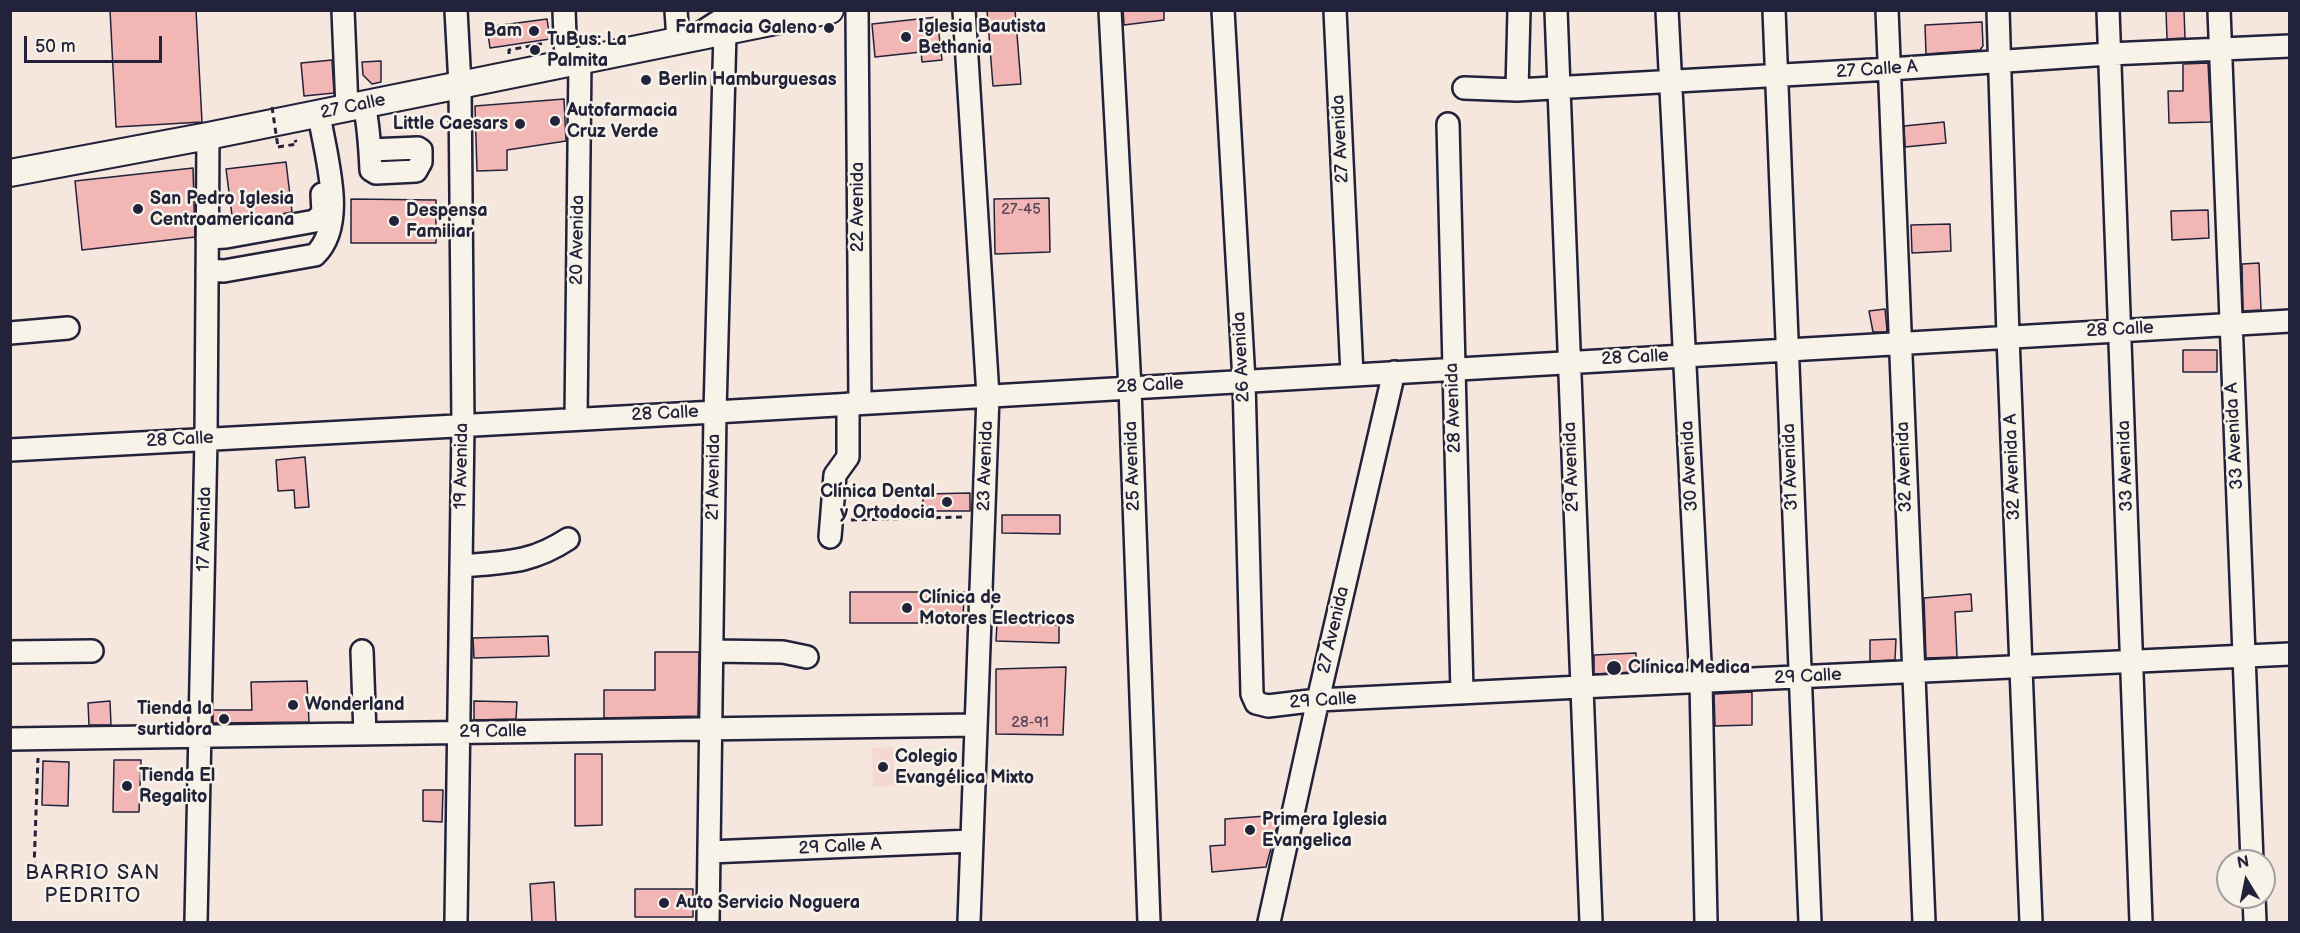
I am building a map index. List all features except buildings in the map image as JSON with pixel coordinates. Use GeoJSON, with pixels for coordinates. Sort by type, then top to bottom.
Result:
{"type":"FeatureCollection","features":[{"type":"Feature","properties":{"kind":"main road","name":"27 Calle"},"geometry":{"type":"LineString","coordinates":[[10,173],[460,85],[570,54],[686,39],[830,10]]}},
{"type":"Feature","properties":{"kind":"street"},"geometry":{"type":"LineString","coordinates":[[343,10],[356,106],[370,129],[370,150]]}},
{"type":"Feature","properties":{"kind":"street","name":"19 Avenida"},"geometry":{"type":"LineString","coordinates":[[456,10],[460,85],[462,425],[456,922]]}},
{"type":"Feature","properties":{"kind":"street","name":"20 Avenida"},"geometry":{"type":"LineString","coordinates":[[564,10],[570,54],[576,419]]}},
{"type":"Feature","properties":{"kind":"street"},"geometry":{"type":"LineString","coordinates":[[676,10],[686,39]]}},
{"type":"Feature","properties":{"kind":"street","name":"27 Calle"},"geometry":{"type":"LineString","coordinates":[[686,39],[727,16],[752,10]]}},
{"type":"Feature","properties":{"kind":"street","name":"22 Avenida"},"geometry":{"type":"LineString","coordinates":[[830,537],[835,475],[848,457],[854,404],[856,10]]}},
{"type":"Feature","properties":{"kind":"street","name":"23 Avenida"},"geometry":{"type":"LineString","coordinates":[[964,10],[988,396],[969,922]]}},
{"type":"Feature","properties":{"kind":"street","name":"25 Avenida"},"geometry":{"type":"LineString","coordinates":[[1110,10],[1130,388],[1149,922]]}},
{"type":"Feature","properties":{"kind":"street","name":"26 Avenida"},"geometry":{"type":"LineString","coordinates":[[1223,10],[1244,381],[1252,694],[1256,703]]}},
{"type":"Feature","properties":{"kind":"street","name":"27 Avenida"},"geometry":{"type":"LineString","coordinates":[[1335,10],[1352,375]]}},
{"type":"Feature","properties":{"kind":"street"},"geometry":{"type":"LineString","coordinates":[[1517,90],[1519,10]]}},
{"type":"Feature","properties":{"kind":"street","name":"29 Avenida"},"geometry":{"type":"LineString","coordinates":[[1556,10],[1580,687],[1591,922]]}},
{"type":"Feature","properties":{"kind":"street","name":"30 Avenida"},"geometry":{"type":"LineString","coordinates":[[1667,10],[1701,682],[1706,922]]}},
{"type":"Feature","properties":{"kind":"street","name":"31 Avenida"},"geometry":{"type":"LineString","coordinates":[[1774,10],[1810,922]]}},
{"type":"Feature","properties":{"kind":"street","name":"32 Avenida"},"geometry":{"type":"LineString","coordinates":[[1887,10],[1924,922]]}},
{"type":"Feature","properties":{"kind":"street","name":"32 Avenida A"},"geometry":{"type":"LineString","coordinates":[[1998,10],[2008,337],[2031,922]]}},
{"type":"Feature","properties":{"kind":"street","name":"33 Avenida"},"geometry":{"type":"LineString","coordinates":[[2108,10],[2141,922]]}},
{"type":"Feature","properties":{"kind":"street","name":"33 Avenida A"},"geometry":{"type":"LineString","coordinates":[[2219,10],[2252,849]]}},
{"type":"Feature","properties":{"kind":"street","name":"21 Avenida"},"geometry":{"type":"LineString","coordinates":[[708,922],[724,32]]}},
{"type":"Feature","properties":{"kind":"street","name":"27 Calle A"},"geometry":{"type":"LineString","coordinates":[[1464,88],[1517,90],[1777,76],[2109,54],[2289,46]]}},
{"type":"Feature","properties":{"kind":"street"},"geometry":{"type":"LineString","coordinates":[[207,238],[226,237],[315,221],[320,217],[324,205],[312,115]]}},
{"type":"Feature","properties":{"kind":"street"},"geometry":{"type":"LineString","coordinates":[[207,270],[224,271],[315,255],[324,247],[330,232],[333,213],[312,115]]}},
{"type":"Feature","properties":{"kind":"street","name":"28 Avenida"},"geometry":{"type":"LineString","coordinates":[[1448,124],[1462,693]]}},
{"type":"Feature","properties":{"kind":"street","name":"17 Avenida"},"geometry":{"type":"LineString","coordinates":[[196,922],[206,438],[208,136]]}},
{"type":"Feature","properties":{"kind":"street","name":"28 Calle"},"geometry":{"type":"LineString","coordinates":[[10,450],[716,412],[2289,321]]}},
{"type":"Feature","properties":{"kind":"street"},"geometry":{"type":"LineString","coordinates":[[10,333],[68,328]]}},
{"type":"Feature","properties":{"kind":"street","name":"27 Avenida"},"geometry":{"type":"LineString","coordinates":[[1269,922],[1394,372]]}},
{"type":"Feature","properties":{"kind":"street"},"geometry":{"type":"LineString","coordinates":[[461,566],[525,560],[552,549],[568,538]]}},
{"type":"Feature","properties":{"kind":"street"},"geometry":{"type":"LineString","coordinates":[[10,652],[92,651]]}},
{"type":"Feature","properties":{"kind":"street"},"geometry":{"type":"LineString","coordinates":[[362,651],[365,734]]}},
{"type":"Feature","properties":{"kind":"street"},"geometry":{"type":"LineString","coordinates":[[712,651],[783,652],[807,657]]}},
{"type":"Feature","properties":{"kind":"street","name":"29 Calle"},"geometry":{"type":"LineString","coordinates":[[1256,703],[1268,705],[1318,700],[2289,654]]}},
{"type":"Feature","properties":{"kind":"street","name":"29 Calle"},"geometry":{"type":"LineString","coordinates":[[10,739],[976,725]]}},
{"type":"Feature","properties":{"kind":"street","name":"29 Calle A"},"geometry":{"type":"LineString","coordinates":[[709,852],[972,841]]}},
{"type":"Feature","properties":{"kind":"path"},"geometry":{"type":"LineString","coordinates":[[510,58],[509,50],[570,54]]}},
{"type":"Feature","properties":{"kind":"path"},"geometry":{"type":"LineString","coordinates":[[272,106],[278,147],[297,144],[296,140],[287,141]]}},
{"type":"Feature","properties":{"kind":"path"},"geometry":{"type":"LineString","coordinates":[[848,520],[984,516]]}},
{"type":"Feature","properties":{"kind":"path"},"geometry":{"type":"LineString","coordinates":[[34,868],[39,738]]}},
{"type":"Feature","properties":{"kind":"shaded area","name":"Colegio Evangélica Mixto"},"geometry":{"type":"Polygon","coordinates":[[[893,747],[895,786],[873,787],[872,748],[893,747]]]}},
{"type":"Feature","properties":{"kind":"place","name":"Farmacia Galeno"},"geometry":{"type":"Point","coordinates":[829,28]}},
{"type":"Feature","properties":{"kind":"place","name":"Bam"},"geometry":{"type":"Point","coordinates":[534,31]}},
{"type":"Feature","properties":{"kind":"place","name":"Iglesia Bautista Bethania"},"geometry":{"type":"Point","coordinates":[906,37]}},
{"type":"Feature","properties":{"kind":"place","name":"TuBus: La Palmita"},"geometry":{"type":"Point","coordinates":[535,50]}},
{"type":"Feature","properties":{"kind":"place","name":"Berlin Hamburguesas"},"geometry":{"type":"Point","coordinates":[646,80]}},
{"type":"Feature","properties":{"kind":"place","name":"Autofarmacia Cruz Verde"},"geometry":{"type":"Point","coordinates":[555,121]}},
{"type":"Feature","properties":{"kind":"place","name":"Little Caesars"},"geometry":{"type":"Point","coordinates":[520,124]}},
{"type":"Feature","properties":{"kind":"place","name":"San Pedro Iglesia Centroamericana"},"geometry":{"type":"Point","coordinates":[138,209]}},
{"type":"Feature","properties":{"kind":"place","name":"Despensa Familiar"},"geometry":{"type":"Point","coordinates":[394,221]}},
{"type":"Feature","properties":{"kind":"place","name":"Clínica Dental y Ortodocia"},"geometry":{"type":"Point","coordinates":[947,502]}},
{"type":"Feature","properties":{"kind":"place","name":"Clínica de Motores Electricos"},"geometry":{"type":"Point","coordinates":[907,608]}},
{"type":"Feature","properties":{"kind":"place","name":"Clínica Medica"},"geometry":{"type":"Point","coordinates":[1614,668]}},
{"type":"Feature","properties":{"kind":"place","name":"Wonderland"},"geometry":{"type":"Point","coordinates":[293,705]}},
{"type":"Feature","properties":{"kind":"place","name":"Tienda la surtidora"},"geometry":{"type":"Point","coordinates":[224,719]}},
{"type":"Feature","properties":{"kind":"place","name":"Colegio Evangélica Mixto"},"geometry":{"type":"Point","coordinates":[883,767]}},
{"type":"Feature","properties":{"kind":"place","name":"Tienda El Regalito"},"geometry":{"type":"Point","coordinates":[127,786]}},
{"type":"Feature","properties":{"kind":"place","name":"Primera Iglesia Evangelica"},"geometry":{"type":"Point","coordinates":[1250,830]}},
{"type":"Feature","properties":{"kind":"place","name":"Auto Servicio Noguera"},"geometry":{"type":"Point","coordinates":[664,903]}},
{"type":"Feature","properties":{"kind":"district","name":"BARRIO SAN PEDRITO"},"geometry":{"type":"Point","coordinates":[93,886]}}]}
